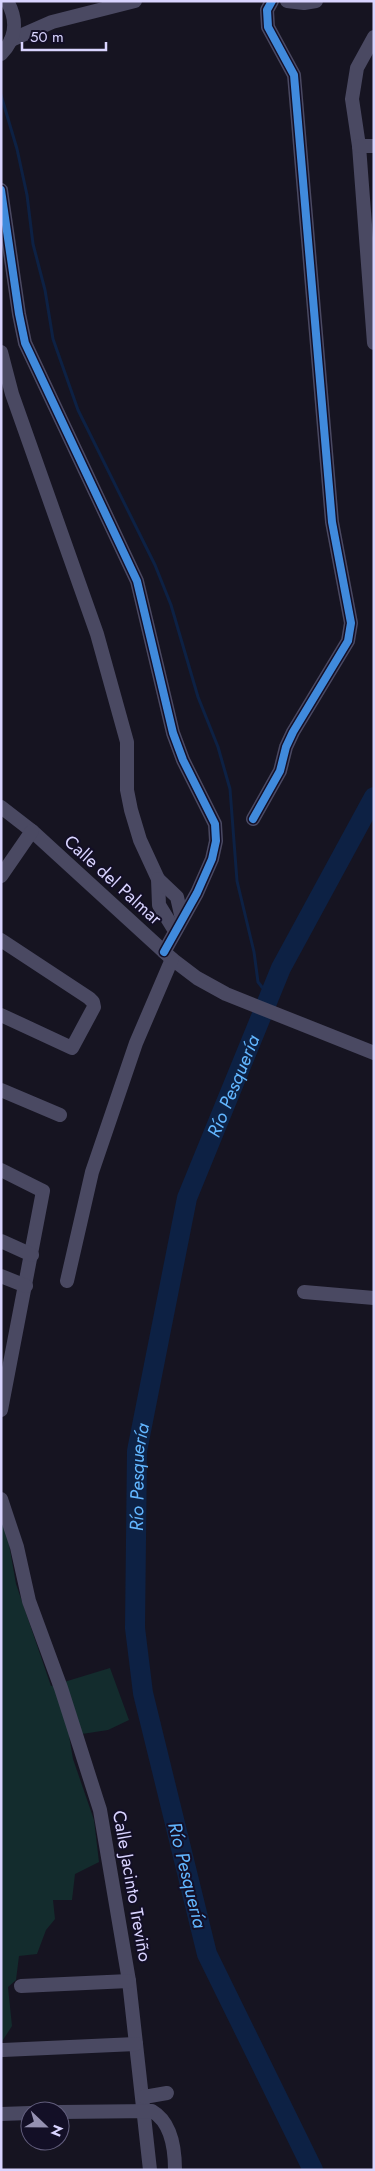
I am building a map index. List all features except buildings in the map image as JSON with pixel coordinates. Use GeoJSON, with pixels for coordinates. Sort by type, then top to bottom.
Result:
{"type":"FeatureCollection","features":[{"type":"Feature","properties":{"kind":"street"},"geometry":{"type":"LineString","coordinates":[[12,1],[7,1],[11,8],[14,24],[12,40]]}},
{"type":"Feature","properties":{"kind":"street"},"geometry":{"type":"LineString","coordinates":[[1,54],[12,40],[52,22],[135,1]]}},
{"type":"Feature","properties":{"kind":"street"},"geometry":{"type":"LineString","coordinates":[[253,819],[280,771],[286,747],[293,732],[348,641],[351,623],[332,522],[294,75],[268,27],[267,10],[272,1]]}},
{"type":"Feature","properties":{"kind":"street"},"geometry":{"type":"LineString","coordinates":[[287,1],[304,3],[316,1]]}},
{"type":"Feature","properties":{"kind":"street"},"geometry":{"type":"LineString","coordinates":[[374,37],[357,68],[352,99],[359,146],[374,343]]}},
{"type":"Feature","properties":{"kind":"street"},"geometry":{"type":"LineString","coordinates":[[359,146],[374,146]]}},
{"type":"Feature","properties":{"kind":"street"},"geometry":{"type":"LineString","coordinates":[[1,190],[25,343],[137,581],[173,733],[183,760],[201,793],[214,824],[216,841],[212,859],[197,894],[179,925],[92,1172],[67,1281]]}},
{"type":"Feature","properties":{"kind":"street"},"geometry":{"type":"LineString","coordinates":[[1,352],[12,394],[46,484],[102,653],[127,742],[127,790],[140,840],[158,879],[177,898],[179,925]]}},
{"type":"Feature","properties":{"kind":"street","name":"Calle del Palmar"},"geometry":{"type":"LineString","coordinates":[[1,807],[32,831],[168,955],[197,978],[226,994],[374,1053]]}},
{"type":"Feature","properties":{"kind":"street"},"geometry":{"type":"LineString","coordinates":[[1,876],[32,831]]}},
{"type":"Feature","properties":{"kind":"street"},"geometry":{"type":"LineString","coordinates":[[1,940],[89,998],[94,1007],[72,1048],[1,1015]]}},
{"type":"Feature","properties":{"kind":"street"},"geometry":{"type":"LineString","coordinates":[[1,1090],[60,1115]]}},
{"type":"Feature","properties":{"kind":"street"},"geometry":{"type":"LineString","coordinates":[[1,1170],[43,1191],[1,1410]]}},
{"type":"Feature","properties":{"kind":"street"},"geometry":{"type":"LineString","coordinates":[[1,1241],[32,1255]]}},
{"type":"Feature","properties":{"kind":"street"},"geometry":{"type":"LineString","coordinates":[[1,1276],[26,1286]]}},
{"type":"Feature","properties":{"kind":"street"},"geometry":{"type":"LineString","coordinates":[[304,1292],[374,1298]]}},
{"type":"Feature","properties":{"kind":"street","name":"Calle Jacinto Treviño"},"geometry":{"type":"LineString","coordinates":[[1,1499],[17,1547],[29,1601],[61,1688],[100,1810],[129,1981],[150,2170]]}},
{"type":"Feature","properties":{"kind":"street"},"geometry":{"type":"LineString","coordinates":[[21,1986],[129,1981]]}},
{"type":"Feature","properties":{"kind":"street"},"geometry":{"type":"LineString","coordinates":[[3,2050],[136,2044]]}},
{"type":"Feature","properties":{"kind":"street"},"geometry":{"type":"LineString","coordinates":[[70,2111],[144,2103],[167,2093]]}},
{"type":"Feature","properties":{"kind":"street"},"geometry":{"type":"LineString","coordinates":[[144,2103],[164,2120],[170,2134],[175,2170]]}},
{"type":"Feature","properties":{"kind":"street"},"geometry":{"type":"LineString","coordinates":[[1,2114],[20,2113]]}},
{"type":"Feature","properties":{"kind":"green space"},"geometry":{"type":"Polygon","coordinates":[[[1,1519],[7,1533],[16,1584],[51,1686],[110,1668],[129,1720],[108,1730],[69,1736],[73,1759],[94,1820],[99,1862],[75,1874],[72,1900],[53,1900],[55,1919],[46,1930],[37,1954],[19,1956],[16,1980],[8,1987],[12,2026],[1,2043],[1,1519]]]}},
{"type":"Feature","properties":{"kind":"waterway"},"geometry":{"type":"LineString","coordinates":[[1,95],[17,149],[27,195],[33,244],[45,290],[53,339],[78,410],[155,565],[171,605],[198,697],[218,747],[230,789],[237,881],[254,952],[258,982],[269,996]]}},
{"type":"Feature","properties":{"kind":"waterway","name":"Río Pesquería"},"geometry":{"type":"LineString","coordinates":[[313,2170],[207,1954],[143,1693],[135,1628],[137,1451],[187,1198],[281,968],[374,797]]}},
{"type":"Feature","properties":{"kind":"cycle path"},"geometry":{"type":"LineString","coordinates":[[253,819],[280,771],[286,747],[293,732],[348,641],[351,623],[332,522],[294,75],[268,27],[267,10],[272,1]]}},
{"type":"Feature","properties":{"kind":"cycle path"},"geometry":{"type":"LineString","coordinates":[[1,190],[25,343],[137,581],[173,733],[183,760],[215,824],[216,841],[212,859],[197,893],[164,952]]}}]}
